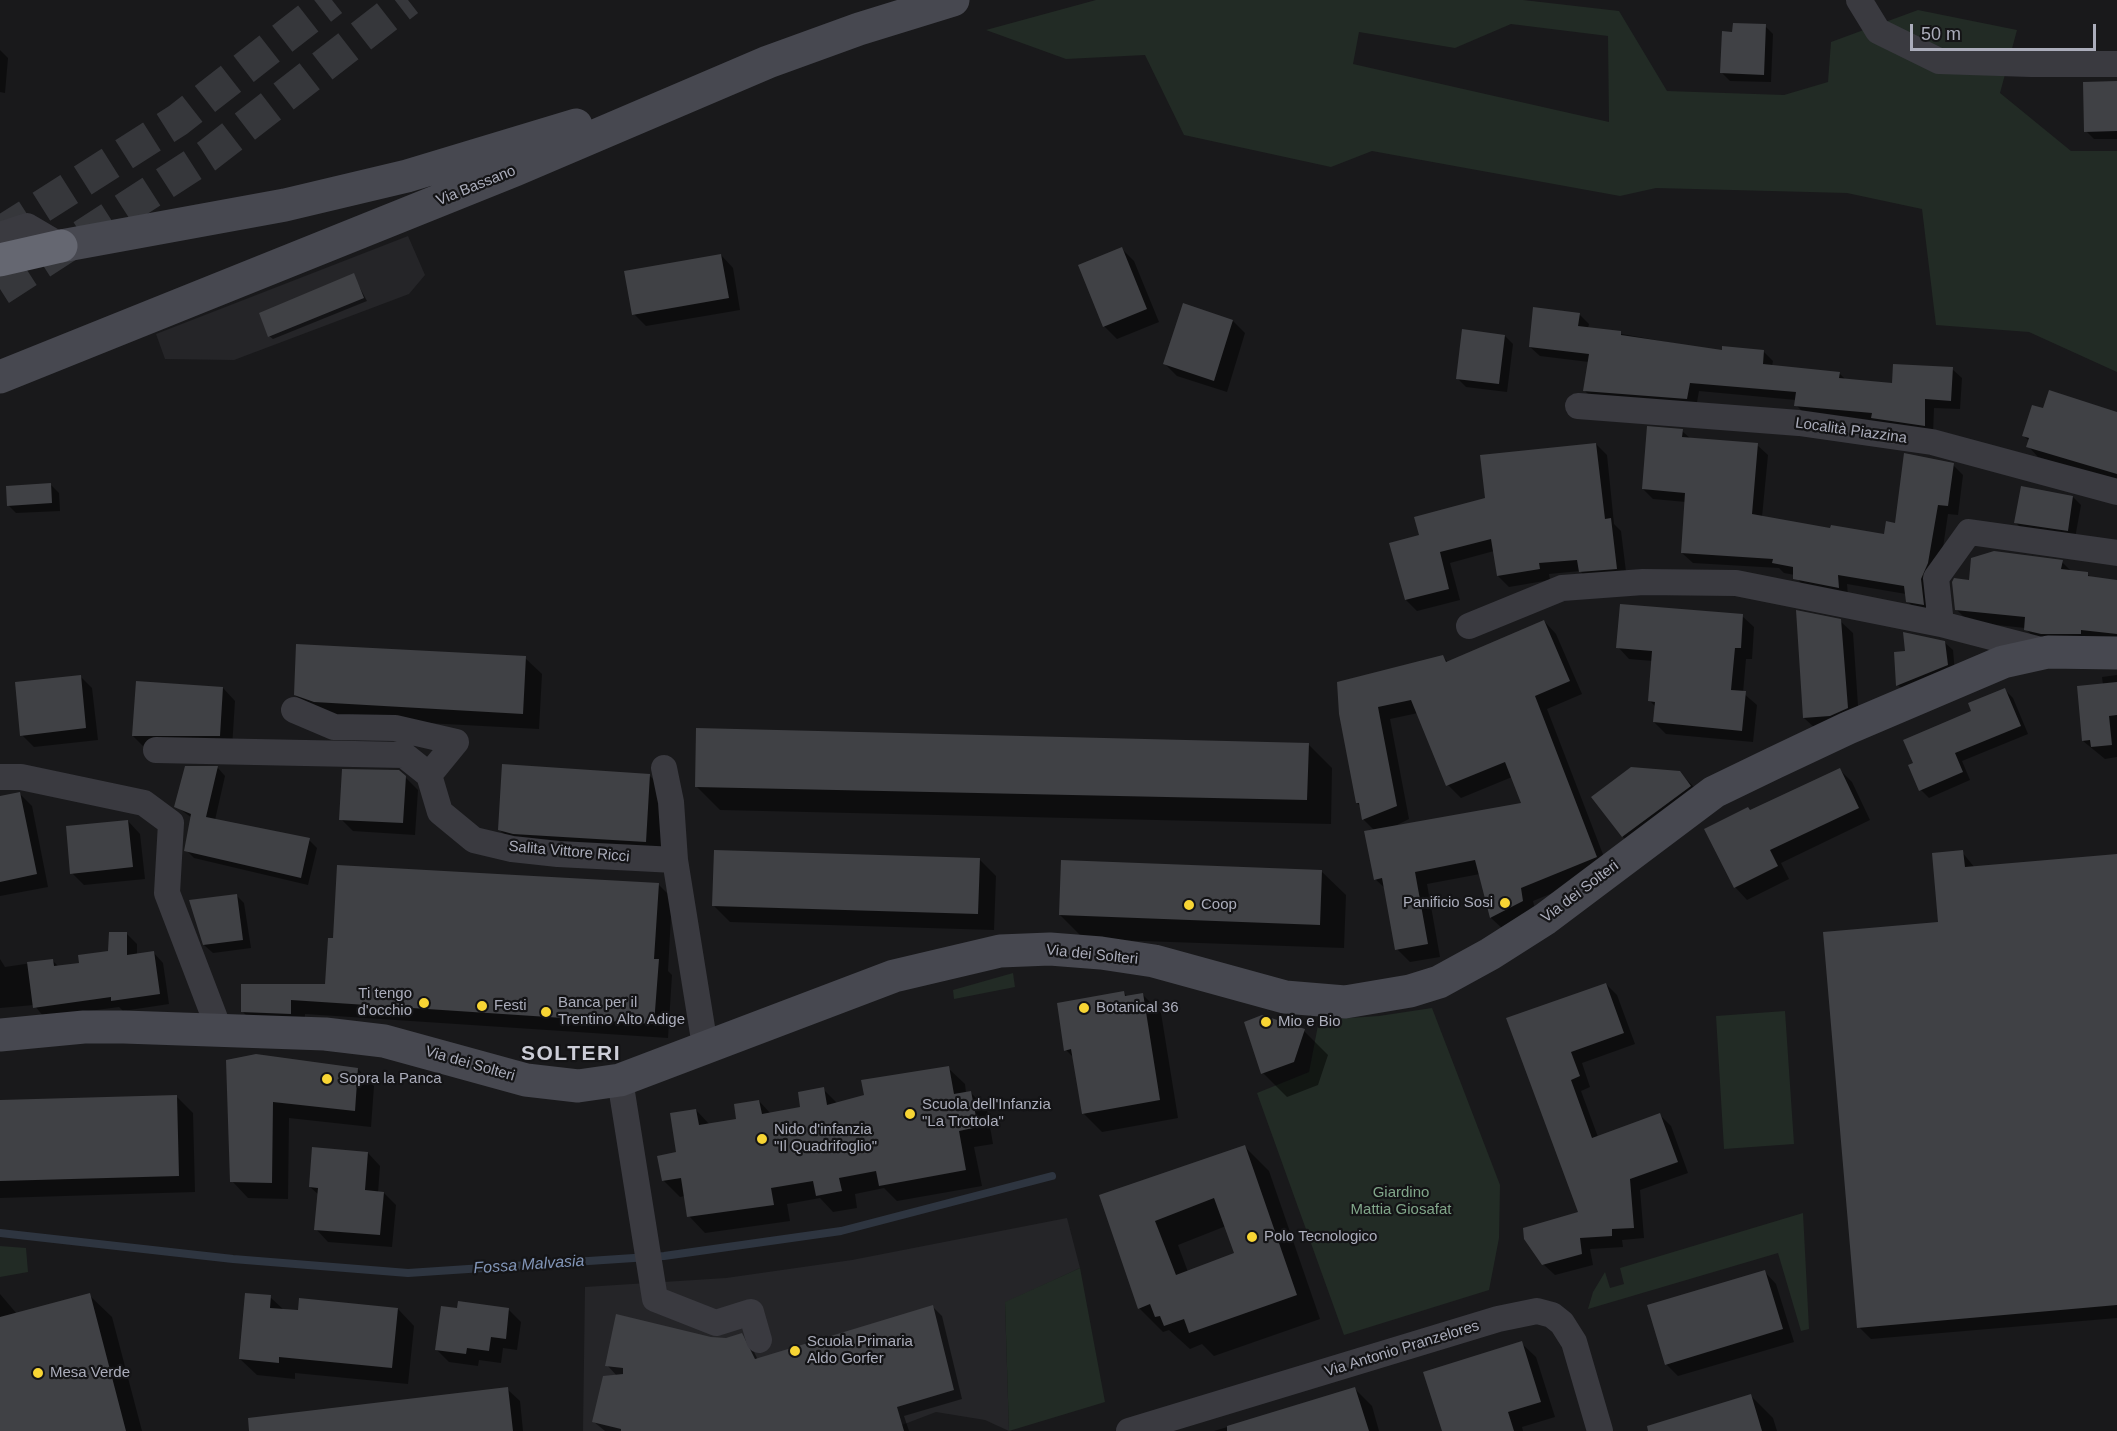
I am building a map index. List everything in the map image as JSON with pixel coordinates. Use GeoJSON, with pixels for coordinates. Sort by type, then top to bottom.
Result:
{"type":"FeatureCollection","features":[{"type":"Feature","properties":{"kind":"highway"},"geometry":{"type":"LineString","coordinates":[[0,260],[61,246]]}},
{"type":"Feature","properties":{"kind":"street","name":"Via Bassano"},"geometry":{"type":"LineString","coordinates":[[0,378],[515,170],[768,62],[859,28],[953,0]]}},
{"type":"Feature","properties":{"kind":"street"},"geometry":{"type":"LineString","coordinates":[[1859,0],[1878,31],[1940,61],[2117,64]]}},
{"type":"Feature","properties":{"kind":"street"},"geometry":{"type":"LineString","coordinates":[[0,235],[27,226],[61,246],[285,205],[407,176],[609,116],[768,62]]}},
{"type":"Feature","properties":{"kind":"street","name":"Località Piazzina"},"geometry":{"type":"LineString","coordinates":[[1578,406],[1799,423],[1932,442],[2117,492]]}},
{"type":"Feature","properties":{"kind":"street"},"geometry":{"type":"LineString","coordinates":[[1941,624],[1936,578],[1969,532],[2117,553]]}},
{"type":"Feature","properties":{"kind":"street"},"geometry":{"type":"LineString","coordinates":[[1469,626],[1563,588],[1643,582],[1736,583],[1941,624],[2048,651]]}},
{"type":"Feature","properties":{"kind":"street","name":"Via dei Solteri"},"geometry":{"type":"LineString","coordinates":[[0,1035],[84,1028],[219,1029],[375,1039],[526,1080],[578,1086],[620,1080],[894,976],[1000,951],[1050,949],[1098,952],[1154,961],[1286,997],[1345,1002],[1410,992],[1439,982],[1490,954],[1545,919],[1714,792],[1848,728],[2003,662],[2048,651],[2117,653]]}},
{"type":"Feature","properties":{"kind":"street"},"geometry":{"type":"LineString","coordinates":[[156,750],[404,755],[429,775],[456,742],[395,728],[334,728],[294,710]]}},
{"type":"Feature","properties":{"kind":"street"},"geometry":{"type":"LineString","coordinates":[[664,768],[671,802],[675,860],[705,1046]]}},
{"type":"Feature","properties":{"kind":"street","name":"Salita Vittore Ricci"},"geometry":{"type":"LineString","coordinates":[[429,775],[440,812],[474,840],[512,849],[558,854],[675,860]]}},
{"type":"Feature","properties":{"kind":"street"},"geometry":{"type":"LineString","coordinates":[[0,777],[21,777],[144,803],[171,823],[166,893],[219,1029]]}},
{"type":"Feature","properties":{"kind":"street"},"geometry":{"type":"LineString","coordinates":[[620,1080],[655,1299],[716,1323],[751,1312],[759,1340]]}},
{"type":"Feature","properties":{"kind":"street","name":"Via Antonio Pranzelores"},"geometry":{"type":"LineString","coordinates":[[1129,1431],[1498,1319],[1537,1311],[1552,1315],[1569,1332],[1600,1431]]}},
{"type":"Feature","properties":{"kind":"shaded area"},"geometry":{"type":"Polygon","coordinates":[[[408,236],[425,275],[409,294],[234,360],[165,359],[156,334],[408,236]]]}},
{"type":"Feature","properties":{"kind":"shaded area","name":"Scuola Primaria Aldo Gorfer"},"geometry":{"type":"Polygon","coordinates":[[[1067,1218],[1080,1268],[1005,1303],[1009,1431],[985,1420],[936,1412],[902,1425],[904,1431],[583,1431],[585,1287],[726,1278],[852,1260],[1067,1218]]]}},
{"type":"Feature","properties":{"kind":"green space"},"geometry":{"type":"Polygon","coordinates":[[[1096,0],[1523,0],[1619,11],[1667,91],[1784,95],[1828,82],[1831,42],[1918,10],[2017,30],[2000,93],[2071,151],[2117,151],[2117,372],[2029,332],[1936,325],[1922,209],[1847,193],[1656,188],[1620,196],[1372,151],[1331,167],[1184,135],[1145,55],[1066,59],[986,30],[1096,0]],[[1511,24],[1455,48],[1359,32],[1353,64],[1609,122],[1608,36],[1511,24]]]}},
{"type":"Feature","properties":{"kind":"green space"},"geometry":{"type":"Polygon","coordinates":[[[1013,973],[1015,987],[954,999],[953,990],[1013,973]]]}},
{"type":"Feature","properties":{"kind":"green space","name":"Giardino Mattia Giosafat"},"geometry":{"type":"Polygon","coordinates":[[[1432,1008],[1500,1185],[1499,1238],[1489,1290],[1344,1335],[1257,1093],[1309,1072],[1319,1020],[1379,1016],[1432,1008]]]}},
{"type":"Feature","properties":{"kind":"green space"},"geometry":{"type":"Polygon","coordinates":[[[1785,1011],[1794,1144],[1724,1149],[1716,1016],[1785,1011]]]}},
{"type":"Feature","properties":{"kind":"green space"},"geometry":{"type":"Polygon","coordinates":[[[1803,1213],[1809,1329],[1801,1331],[1778,1253],[1588,1309],[1593,1292],[1605,1272],[1610,1288],[1624,1284],[1620,1268],[1803,1213]]]}},
{"type":"Feature","properties":{"kind":"green space"},"geometry":{"type":"Polygon","coordinates":[[[0,1246],[26,1248],[28,1272],[0,1277],[0,1246]]]}},
{"type":"Feature","properties":{"kind":"green space"},"geometry":{"type":"Polygon","coordinates":[[[1080,1268],[1105,1402],[1009,1431],[1005,1302],[1080,1268]]]}},
{"type":"Feature","properties":{"kind":"building"},"geometry":{"type":"Polygon","coordinates":[[[1733,23],[1766,24],[1764,75],[1720,73],[1722,31],[1732,32],[1733,23]]]}},
{"type":"Feature","properties":{"kind":"building"},"geometry":{"type":"Polygon","coordinates":[[[2117,81],[2117,131],[2084,132],[2083,82],[2117,81]]]}},
{"type":"Feature","properties":{"kind":"building"},"geometry":{"type":"Polygon","coordinates":[[[1122,247],[1147,309],[1103,327],[1078,265],[1122,247]]]}},
{"type":"Feature","properties":{"kind":"building"},"geometry":{"type":"Polygon","coordinates":[[[721,254],[729,298],[632,315],[624,271],[721,254]]]}},
{"type":"Feature","properties":{"kind":"building"},"geometry":{"type":"Polygon","coordinates":[[[354,273],[364,298],[268,337],[259,313],[354,273]]]}},
{"type":"Feature","properties":{"kind":"building"},"geometry":{"type":"Polygon","coordinates":[[[1183,303],[1233,320],[1214,381],[1163,364],[1183,303]]]}},
{"type":"Feature","properties":{"kind":"building"},"geometry":{"type":"Polygon","coordinates":[[[1533,307],[1580,313],[1578,326],[1621,331],[1621,335],[1722,350],[1722,346],[1764,350],[1763,364],[1840,372],[1839,378],[1892,383],[1893,364],[1953,367],[1951,401],[1925,399],[1925,426],[1871,418],[1872,413],[1794,406],[1796,392],[1690,383],[1687,399],[1583,391],[1589,354],[1529,347],[1533,307]]]}},
{"type":"Feature","properties":{"kind":"building"},"geometry":{"type":"Polygon","coordinates":[[[1462,329],[1505,335],[1499,384],[1456,379],[1462,329]]]}},
{"type":"Feature","properties":{"kind":"building"},"geometry":{"type":"Polygon","coordinates":[[[2049,390],[2117,412],[2117,474],[2026,447],[2029,438],[2022,436],[2032,405],[2043,408],[2049,390]]]}},
{"type":"Feature","properties":{"kind":"building"},"geometry":{"type":"Polygon","coordinates":[[[1647,426],[1683,429],[1682,437],[1758,443],[1752,514],[1830,528],[1831,525],[1884,534],[1886,521],[1895,523],[1904,453],[1954,463],[1948,506],[1938,505],[1928,563],[1921,579],[1924,605],[1906,602],[1904,586],[1838,575],[1839,588],[1793,579],[1793,567],[1772,563],[1773,559],[1681,553],[1685,493],[1642,489],[1647,426]]]}},
{"type":"Feature","properties":{"kind":"building"},"geometry":{"type":"Polygon","coordinates":[[[1596,443],[1605,519],[1611,518],[1617,569],[1579,572],[1577,560],[1539,563],[1540,569],[1497,576],[1491,539],[1440,552],[1449,589],[1405,600],[1389,543],[1419,535],[1414,517],[1485,498],[1480,455],[1596,443]]]}},
{"type":"Feature","properties":{"kind":"building"},"geometry":{"type":"Polygon","coordinates":[[[51,483],[52,503],[7,506],[6,486],[51,483]]]}},
{"type":"Feature","properties":{"kind":"building"},"geometry":{"type":"Polygon","coordinates":[[[2021,486],[2073,496],[2068,531],[2014,523],[2021,486]]]}},
{"type":"Feature","properties":{"kind":"building"},"geometry":{"type":"Polygon","coordinates":[[[1994,551],[2063,560],[2061,569],[2088,572],[2088,576],[2117,580],[2117,634],[2081,630],[2081,634],[2041,634],[2024,630],[2025,617],[1955,610],[1952,582],[1954,578],[1969,580],[1971,558],[1994,551]]]}},
{"type":"Feature","properties":{"kind":"building"},"geometry":{"type":"Polygon","coordinates":[[[1620,604],[1743,614],[1741,648],[1735,648],[1731,690],[1746,691],[1742,731],[1653,722],[1655,702],[1648,701],[1652,651],[1616,648],[1620,604]]]}},
{"type":"Feature","properties":{"kind":"building"},"geometry":{"type":"Polygon","coordinates":[[[1796,610],[1841,619],[1848,708],[1830,716],[1803,718],[1796,610]]]}},
{"type":"Feature","properties":{"kind":"building"},"geometry":{"type":"Polygon","coordinates":[[[1544,620],[1570,681],[1535,696],[1597,857],[1521,888],[1523,901],[1490,918],[1475,860],[1415,872],[1428,944],[1395,950],[1382,878],[1374,880],[1364,831],[1521,803],[1505,762],[1446,786],[1411,700],[1378,707],[1397,806],[1362,820],[1359,803],[1356,803],[1339,714],[1337,682],[1443,655],[1446,662],[1544,620]]]}},
{"type":"Feature","properties":{"kind":"building"},"geometry":{"type":"Polygon","coordinates":[[[1903,632],[1945,641],[1948,665],[1896,686],[1894,652],[1905,651],[1903,632]]]}},
{"type":"Feature","properties":{"kind":"building"},"geometry":{"type":"Polygon","coordinates":[[[296,644],[526,656],[523,714],[314,702],[294,695],[296,644]]]}},
{"type":"Feature","properties":{"kind":"building"},"geometry":{"type":"Polygon","coordinates":[[[81,675],[86,728],[20,736],[15,682],[81,675]]]}},
{"type":"Feature","properties":{"kind":"building"},"geometry":{"type":"Polygon","coordinates":[[[136,681],[223,687],[220,736],[132,736],[136,681]]]}},
{"type":"Feature","properties":{"kind":"building"},"geometry":{"type":"Polygon","coordinates":[[[2117,682],[2117,715],[2109,716],[2112,745],[2091,747],[2090,740],[2082,741],[2077,686],[2117,682]]]}},
{"type":"Feature","properties":{"kind":"building"},"geometry":{"type":"Polygon","coordinates":[[[2005,688],[2021,726],[1955,753],[1963,772],[1919,791],[1908,765],[1913,763],[1903,740],[1971,711],[1968,703],[2005,688]]]}},
{"type":"Feature","properties":{"kind":"building"},"geometry":{"type":"Polygon","coordinates":[[[696,728],[1309,743],[1307,800],[695,787],[696,728]]]}},
{"type":"Feature","properties":{"kind":"building"},"geometry":{"type":"Polygon","coordinates":[[[502,764],[650,774],[646,842],[513,834],[498,830],[502,764]]]}},
{"type":"Feature","properties":{"kind":"building"},"geometry":{"type":"Polygon","coordinates":[[[185,766],[218,766],[206,817],[310,838],[301,878],[184,851],[191,814],[174,807],[185,766]]]}},
{"type":"Feature","properties":{"kind":"building"},"geometry":{"type":"Polygon","coordinates":[[[1631,767],[1680,771],[1691,786],[1622,837],[1591,797],[1631,767]]]}},
{"type":"Feature","properties":{"kind":"building"},"geometry":{"type":"Polygon","coordinates":[[[1840,768],[1859,808],[1770,850],[1778,866],[1734,888],[1704,829],[1748,807],[1750,810],[1840,768]]]}},
{"type":"Feature","properties":{"kind":"building"},"geometry":{"type":"Polygon","coordinates":[[[342,769],[399,770],[406,776],[403,823],[339,820],[342,769]]]}},
{"type":"Feature","properties":{"kind":"building"},"geometry":{"type":"Polygon","coordinates":[[[20,792],[37,874],[0,882],[0,796],[20,792]]]}},
{"type":"Feature","properties":{"kind":"building"},"geometry":{"type":"Polygon","coordinates":[[[128,820],[133,867],[70,874],[66,826],[128,820]]]}},
{"type":"Feature","properties":{"kind":"building"},"geometry":{"type":"Polygon","coordinates":[[[714,850],[980,858],[978,914],[712,906],[714,850]]]}},
{"type":"Feature","properties":{"kind":"building"},"geometry":{"type":"Polygon","coordinates":[[[1963,850],[1965,867],[2117,854],[2117,1305],[1857,1328],[1823,932],[1938,922],[1932,853],[1963,850]]]}},
{"type":"Feature","properties":{"kind":"building"},"geometry":{"type":"Polygon","coordinates":[[[1061,860],[1322,870],[1320,925],[1059,915],[1061,860]]]}},
{"type":"Feature","properties":{"kind":"building"},"geometry":{"type":"Polygon","coordinates":[[[337,865],[659,883],[654,959],[659,959],[654,1024],[291,1000],[291,1014],[241,1012],[241,984],[325,984],[328,938],[333,938],[337,865]]]}},
{"type":"Feature","properties":{"kind":"building"},"geometry":{"type":"Polygon","coordinates":[[[237,894],[243,940],[203,945],[189,900],[237,894]]]}},
{"type":"Feature","properties":{"kind":"building"},"geometry":{"type":"Polygon","coordinates":[[[109,932],[127,932],[127,955],[154,951],[160,994],[111,1001],[111,997],[33,1008],[27,962],[53,959],[54,966],[79,963],[78,955],[108,951],[109,932]]]}},
{"type":"Feature","properties":{"kind":"building"},"geometry":{"type":"Polygon","coordinates":[[[1606,983],[1624,1033],[1571,1052],[1580,1076],[1571,1080],[1592,1138],[1660,1113],[1678,1162],[1630,1179],[1634,1228],[1612,1229],[1612,1236],[1580,1238],[1582,1254],[1542,1265],[1524,1239],[1523,1228],[1578,1212],[1506,1018],[1606,983]]]}},
{"type":"Feature","properties":{"kind":"building"},"geometry":{"type":"Polygon","coordinates":[[[1124,991],[1125,996],[1143,993],[1160,1100],[1082,1114],[1071,1049],[1064,1051],[1057,1003],[1124,991]]]}},
{"type":"Feature","properties":{"kind":"building"},"geometry":{"type":"Polygon","coordinates":[[[1262,1015],[1305,1029],[1294,1062],[1261,1074],[1244,1022],[1262,1015]]]}},
{"type":"Feature","properties":{"kind":"building"},"geometry":{"type":"Polygon","coordinates":[[[256,1054],[358,1068],[355,1111],[273,1102],[272,1183],[230,1182],[226,1060],[256,1054]]]}},
{"type":"Feature","properties":{"kind":"building"},"geometry":{"type":"Polygon","coordinates":[[[949,1066],[954,1094],[971,1091],[978,1127],[959,1131],[966,1170],[879,1186],[876,1171],[839,1178],[842,1191],[816,1196],[813,1181],[771,1188],[774,1205],[687,1217],[681,1178],[662,1181],[657,1156],[676,1152],[670,1113],[696,1109],[699,1125],[736,1119],[734,1104],[759,1100],[762,1114],[800,1107],[798,1092],[824,1087],[827,1105],[864,1095],[861,1080],[949,1066]]]}},
{"type":"Feature","properties":{"kind":"building"},"geometry":{"type":"Polygon","coordinates":[[[177,1095],[179,1176],[0,1181],[0,1100],[177,1095]]]}},
{"type":"Feature","properties":{"kind":"building","name":"Polo Tecnologico"},"geometry":{"type":"Polygon","coordinates":[[[1245,1145],[1297,1295],[1189,1333],[1184,1319],[1164,1326],[1160,1316],[1155,1317],[1150,1304],[1138,1309],[1099,1195],[1245,1145]],[[1214,1198],[1155,1221],[1176,1275],[1234,1253],[1214,1198]]]}},
{"type":"Feature","properties":{"kind":"building"},"geometry":{"type":"Polygon","coordinates":[[[312,1147],[368,1152],[365,1190],[384,1192],[380,1235],[314,1230],[318,1188],[309,1187],[312,1147]]]}},
{"type":"Feature","properties":{"kind":"building"},"geometry":{"type":"Polygon","coordinates":[[[1765,1270],[1783,1329],[1665,1365],[1647,1305],[1765,1270]]]}},
{"type":"Feature","properties":{"kind":"building","name":"Mesa Verde"},"geometry":{"type":"Polygon","coordinates":[[[90,1293],[126,1431],[0,1431],[0,1317],[90,1293]]]}},
{"type":"Feature","properties":{"kind":"building"},"geometry":{"type":"Polygon","coordinates":[[[245,1293],[271,1295],[270,1308],[298,1310],[299,1298],[398,1308],[392,1368],[279,1357],[279,1363],[239,1359],[245,1293]]]}},
{"type":"Feature","properties":{"kind":"building"},"geometry":{"type":"Polygon","coordinates":[[[458,1301],[509,1308],[506,1339],[491,1337],[489,1351],[467,1348],[466,1354],[435,1350],[441,1306],[457,1308],[458,1301]]]}},
{"type":"Feature","properties":{"kind":"building"},"geometry":{"type":"Polygon","coordinates":[[[933,1305],[954,1390],[897,1407],[904,1431],[621,1431],[621,1429],[592,1422],[603,1376],[623,1374],[623,1368],[605,1366],[616,1314],[711,1337],[726,1338],[742,1333],[755,1359],[933,1305]]]}},
{"type":"Feature","properties":{"kind":"building"},"geometry":{"type":"Polygon","coordinates":[[[1522,1341],[1541,1402],[1508,1412],[1514,1431],[1442,1431],[1423,1372],[1522,1341]]]}},
{"type":"Feature","properties":{"kind":"building"},"geometry":{"type":"Polygon","coordinates":[[[508,1387],[513,1431],[249,1431],[248,1418],[508,1387]]]}},
{"type":"Feature","properties":{"kind":"building"},"geometry":{"type":"Polygon","coordinates":[[[1355,1387],[1369,1431],[1227,1431],[1227,1426],[1355,1387]]]}},
{"type":"Feature","properties":{"kind":"building"},"geometry":{"type":"Polygon","coordinates":[[[1751,1394],[1762,1431],[1648,1431],[1647,1426],[1751,1394]]]}},
{"type":"Feature","properties":{"kind":"waterway","name":"Fossa Malvasia"},"geometry":{"type":"LineString","coordinates":[[0,1233],[233,1259],[408,1273],[664,1256],[841,1231],[1052,1176]]}},
{"type":"Feature","properties":{"kind":"tunnel"},"geometry":{"type":"LineString","coordinates":[[0,233],[178,120],[332,0]]}},
{"type":"Feature","properties":{"kind":"tunnel"},"geometry":{"type":"LineString","coordinates":[[0,289],[207,156],[408,0]]}},
{"type":"Feature","properties":{"kind":"place","name":"Panificio Sosi"},"geometry":{"type":"Point","coordinates":[1505,903]}},
{"type":"Feature","properties":{"kind":"place","name":"Coop"},"geometry":{"type":"Point","coordinates":[1189,905]}},
{"type":"Feature","properties":{"kind":"place","name":"Ti tengo d'occhio"},"geometry":{"type":"Point","coordinates":[424,1003]}},
{"type":"Feature","properties":{"kind":"place","name":"Festi"},"geometry":{"type":"Point","coordinates":[482,1006]}},
{"type":"Feature","properties":{"kind":"place","name":"Botanical 36"},"geometry":{"type":"Point","coordinates":[1084,1008]}},
{"type":"Feature","properties":{"kind":"place","name":"Banca per il Trentino Alto Adige"},"geometry":{"type":"Point","coordinates":[546,1012]}},
{"type":"Feature","properties":{"kind":"place","name":"Mio e Bio"},"geometry":{"type":"Point","coordinates":[1266,1022]}},
{"type":"Feature","properties":{"kind":"place","name":"Sopra la Panca"},"geometry":{"type":"Point","coordinates":[327,1079]}},
{"type":"Feature","properties":{"kind":"place","name":"Scuola dell'Infanzia \"La Trottola\""},"geometry":{"type":"Point","coordinates":[910,1114]}},
{"type":"Feature","properties":{"kind":"place","name":"Nido d'infanzia \"Il Quadrifoglio\""},"geometry":{"type":"Point","coordinates":[762,1139]}},
{"type":"Feature","properties":{"kind":"place","name":"Polo Tecnologico"},"geometry":{"type":"Point","coordinates":[1252,1237]}},
{"type":"Feature","properties":{"kind":"place","name":"Scuola Primaria Aldo Gorfer"},"geometry":{"type":"Point","coordinates":[795,1351]}},
{"type":"Feature","properties":{"kind":"place","name":"Mesa Verde"},"geometry":{"type":"Point","coordinates":[38,1373]}},
{"type":"Feature","properties":{"kind":"district","name":"SOLTERI"},"geometry":{"type":"Point","coordinates":[571,1054]}}]}
